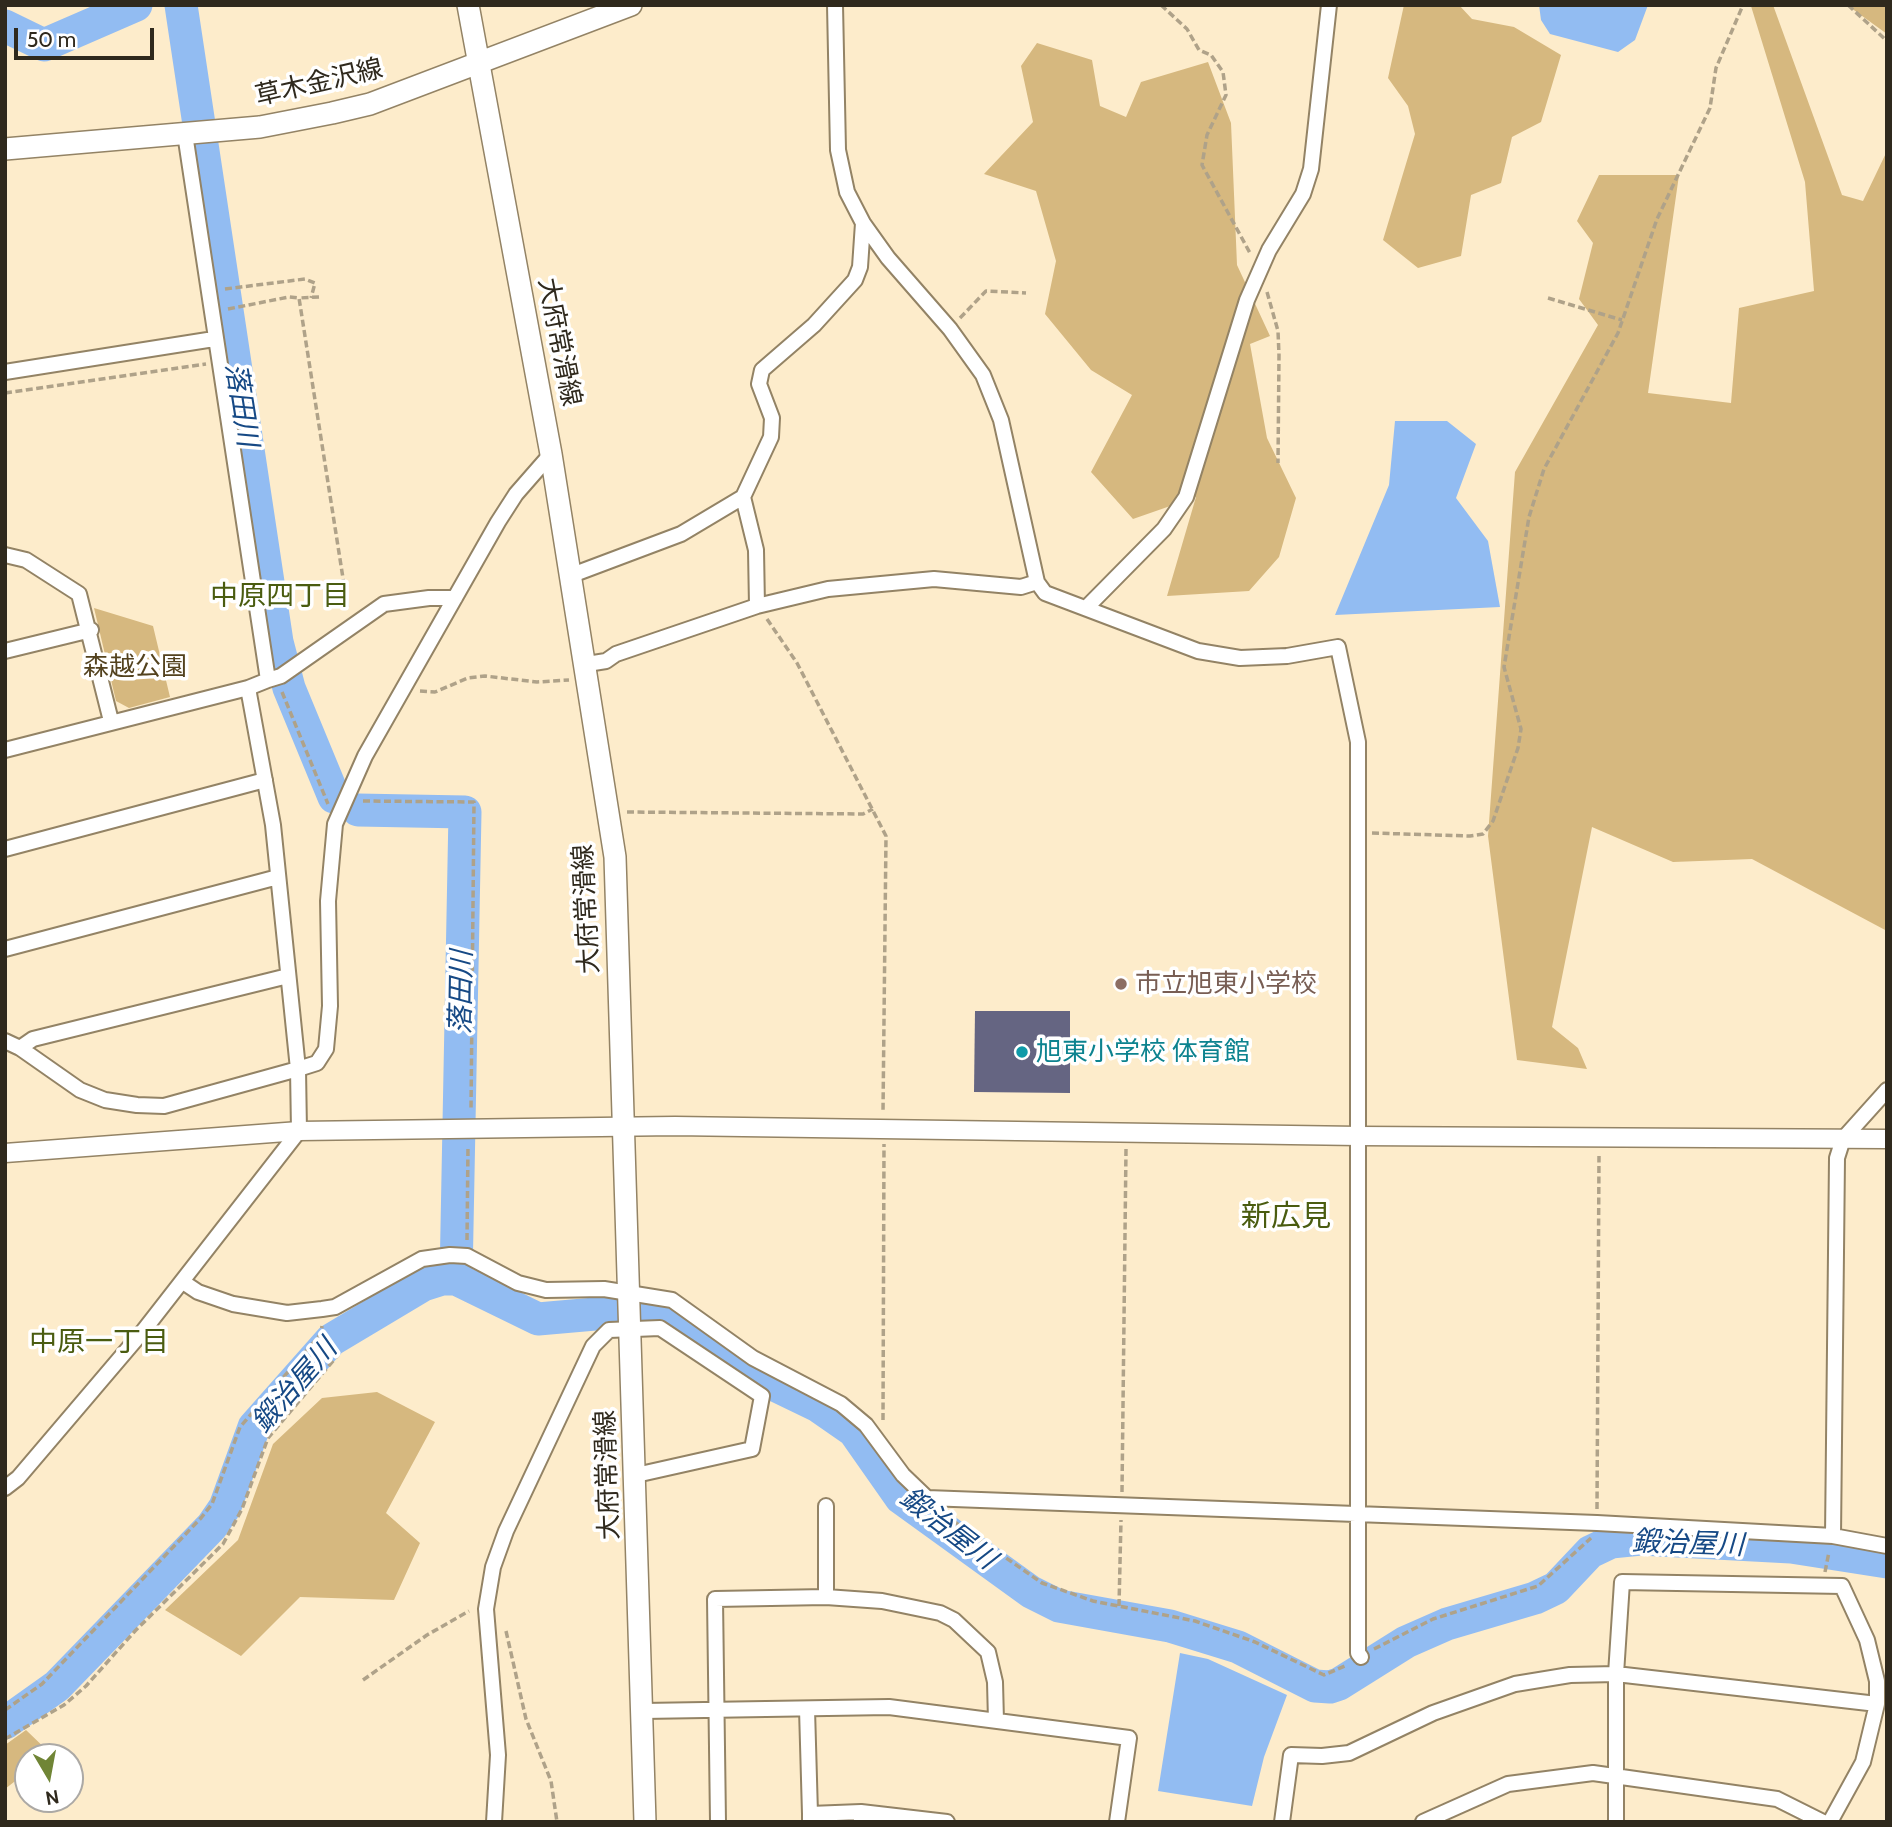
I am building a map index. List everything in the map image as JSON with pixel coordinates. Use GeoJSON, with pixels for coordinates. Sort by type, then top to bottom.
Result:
{"type":"FeatureCollection","features":[{"type":"Feature","properties":{"kind":"main road","name":"大府常滑線"},"geometry":{"type":"LineString","coordinates":[[468,5],[572,575],[615,857],[621,1127],[636,1475],[645,1822]]}},
{"type":"Feature","properties":{"kind":"main road","name":"草木金沢線"},"geometry":{"type":"LineString","coordinates":[[5,149],[295,122],[370,104],[631,5]]}},
{"type":"Feature","properties":{"kind":"street"},"geometry":{"type":"LineString","coordinates":[[835,5],[838,150],[847,192],[863,223],[888,258],[950,329],[983,375],[1002,420],[1037,582],[1045,593],[1198,651],[1230,656],[1287,656],[1338,647],[1358,742],[1358,1653],[1361,1657]]}},
{"type":"Feature","properties":{"kind":"street"},"geometry":{"type":"LineString","coordinates":[[1086,608],[1164,529],[1186,497],[1243,313],[1269,250],[1304,194],[1311,169],[1329,5]]}},
{"type":"Feature","properties":{"kind":"street"},"geometry":{"type":"LineString","coordinates":[[185,134],[210,312],[272,678]]}},
{"type":"Feature","properties":{"kind":"street"},"geometry":{"type":"LineString","coordinates":[[572,575],[681,534],[743,497],[771,437],[772,418],[759,384],[762,370],[814,325],[855,280],[860,267],[863,223]]}},
{"type":"Feature","properties":{"kind":"street"},"geometry":{"type":"LineString","coordinates":[[5,373],[215,339]]}},
{"type":"Feature","properties":{"kind":"street"},"geometry":{"type":"LineString","coordinates":[[6,1040],[80,1090],[105,1100],[137,1105],[164,1106],[317,1063],[326,1049],[330,1006],[328,901],[335,824],[365,756],[455,598],[516,494],[551,454]]}},
{"type":"Feature","properties":{"kind":"street"},"geometry":{"type":"LineString","coordinates":[[743,497],[756,550],[758,606]]}},
{"type":"Feature","properties":{"kind":"street"},"geometry":{"type":"LineString","coordinates":[[5,555],[26,560],[79,594],[111,721]]}},
{"type":"Feature","properties":{"kind":"street"},"geometry":{"type":"LineString","coordinates":[[588,671],[616,654],[758,606],[828,589],[934,579],[1021,587],[1037,582]]}},
{"type":"Feature","properties":{"kind":"street"},"geometry":{"type":"LineString","coordinates":[[5,750],[248,688],[272,678],[384,604],[429,597],[455,598]]}},
{"type":"Feature","properties":{"kind":"street"},"geometry":{"type":"LineString","coordinates":[[5,651],[90,630]]}},
{"type":"Feature","properties":{"kind":"street"},"geometry":{"type":"LineString","coordinates":[[5,1488],[18,1478],[65,1424],[183,1282],[299,1131],[298,1069],[278,877],[265,780],[248,688]]}},
{"type":"Feature","properties":{"kind":"street"},"geometry":{"type":"LineString","coordinates":[[5,849],[265,780]]}},
{"type":"Feature","properties":{"kind":"street"},"geometry":{"type":"LineString","coordinates":[[5,949],[278,877]]}},
{"type":"Feature","properties":{"kind":"street"},"geometry":{"type":"LineString","coordinates":[[20,1048],[33,1039],[288,976]]}},
{"type":"Feature","properties":{"kind":"street"},"geometry":{"type":"LineString","coordinates":[[1831,1541],[1837,1158],[1843,1139],[1887,1090]]}},
{"type":"Feature","properties":{"kind":"street"},"geometry":{"type":"LineString","coordinates":[[5,1153],[299,1131],[621,1127],[1887,1139]]}},
{"type":"Feature","properties":{"kind":"street"},"geometry":{"type":"LineString","coordinates":[[183,1282],[198,1292],[233,1304],[287,1313],[322,1310],[335,1307],[422,1259],[450,1255],[467,1256],[518,1283],[546,1290],[604,1289],[629,1311],[660,1328],[762,1396],[752,1449],[636,1475]]}},
{"type":"Feature","properties":{"kind":"street"},"geometry":{"type":"LineString","coordinates":[[494,1822],[498,1755],[486,1609],[493,1567],[506,1531],[593,1346],[629,1311],[672,1300],[753,1358],[841,1405],[874,1435],[903,1475],[927,1497],[1358,1516],[1597,1523],[1887,1546]]}},
{"type":"Feature","properties":{"kind":"street"},"geometry":{"type":"LineString","coordinates":[[826,1506],[827,1597]]}},
{"type":"Feature","properties":{"kind":"street"},"geometry":{"type":"LineString","coordinates":[[1616,1822],[1616,1674],[1622,1582],[1842,1586],[1867,1640],[1878,1681],[1877,1704],[1863,1762],[1830,1822]]}},
{"type":"Feature","properties":{"kind":"street"},"geometry":{"type":"LineString","coordinates":[[718,1822],[714,1711],[715,1599],[827,1597],[882,1601],[940,1613],[954,1620],[988,1652],[995,1682],[996,1721]]}},
{"type":"Feature","properties":{"kind":"street"},"geometry":{"type":"LineString","coordinates":[[1282,1822],[1291,1755],[1349,1753],[1433,1713],[1515,1684],[1570,1675],[1616,1674],[1877,1704]]}},
{"type":"Feature","properties":{"kind":"street"},"geometry":{"type":"LineString","coordinates":[[643,1711],[889,1707],[1129,1738],[1116,1822]]}},
{"type":"Feature","properties":{"kind":"street"},"geometry":{"type":"LineString","coordinates":[[807,1709],[810,1818],[861,1817],[947,1822]]}},
{"type":"Feature","properties":{"kind":"street"},"geometry":{"type":"LineString","coordinates":[[1423,1822],[1508,1784],[1593,1773],[1777,1799],[1823,1822]]}},
{"type":"Feature","properties":{"kind":"path"},"geometry":{"type":"LineString","coordinates":[[1161,5],[1187,29],[1199,50],[1210,55],[1223,72],[1226,96],[1207,135],[1202,165],[1232,226],[1243,237],[1273,307],[1278,331],[1278,463]]}},
{"type":"Feature","properties":{"kind":"path"},"geometry":{"type":"LineString","coordinates":[[1359,832],[1470,836],[1483,834],[1493,821],[1518,748],[1521,729],[1504,667],[1517,575],[1529,517],[1545,470],[1594,382],[1622,320],[1657,219],[1710,108],[1716,68],[1743,5]]}},
{"type":"Feature","properties":{"kind":"path"},"geometry":{"type":"LineString","coordinates":[[1848,5],[1887,41]]}},
{"type":"Feature","properties":{"kind":"path"},"geometry":{"type":"LineString","coordinates":[[207,291],[305,279],[314,283],[311,298]]}},
{"type":"Feature","properties":{"kind":"path"},"geometry":{"type":"LineString","coordinates":[[950,329],[986,291],[1026,293]]}},
{"type":"Feature","properties":{"kind":"path"},"geometry":{"type":"LineString","coordinates":[[210,312],[289,297],[319,297]]}},
{"type":"Feature","properties":{"kind":"path"},"geometry":{"type":"LineString","coordinates":[[1548,298],[1622,320]]}},
{"type":"Feature","properties":{"kind":"path"},"geometry":{"type":"LineString","coordinates":[[299,299],[350,626]]}},
{"type":"Feature","properties":{"kind":"path"},"geometry":{"type":"LineString","coordinates":[[5,393],[218,362]]}},
{"type":"Feature","properties":{"kind":"path"},"geometry":{"type":"LineString","coordinates":[[758,606],[797,663],[887,836],[883,1429],[874,1435]]}},
{"type":"Feature","properties":{"kind":"path"},"geometry":{"type":"LineString","coordinates":[[403,689],[435,692],[468,678],[485,676],[537,682],[588,671]]}},
{"type":"Feature","properties":{"kind":"path"},"geometry":{"type":"LineString","coordinates":[[272,678],[327,803],[339,816]]}},
{"type":"Feature","properties":{"kind":"path"},"geometry":{"type":"LineString","coordinates":[[348,795],[363,801],[474,802],[467,1256]]}},
{"type":"Feature","properties":{"kind":"path"},"geometry":{"type":"LineString","coordinates":[[609,814],[863,814],[873,809]]}},
{"type":"Feature","properties":{"kind":"path"},"geometry":{"type":"LineString","coordinates":[[1119,1605],[1126,1133]]}},
{"type":"Feature","properties":{"kind":"path"},"geometry":{"type":"LineString","coordinates":[[5,1710],[42,1684],[201,1518],[212,1504],[240,1427],[320,1336],[322,1310]]}},
{"type":"Feature","properties":{"kind":"path"},"geometry":{"type":"LineString","coordinates":[[5,1740],[64,1704],[86,1686],[135,1631],[223,1544],[242,1509],[268,1438],[338,1356],[320,1336]]}},
{"type":"Feature","properties":{"kind":"path"},"geometry":{"type":"LineString","coordinates":[[1825,1573],[1831,1541]]}},
{"type":"Feature","properties":{"kind":"green space"},"geometry":{"type":"Polygon","coordinates":[[[1404,5],[1459,5],[1472,19],[1514,27],[1561,55],[1541,122],[1512,137],[1501,183],[1471,195],[1461,256],[1418,268],[1383,240],[1415,134],[1408,106],[1388,78],[1404,5]]]}},
{"type":"Feature","properties":{"kind":"green space"},"geometry":{"type":"Polygon","coordinates":[[[1773,5],[1842,195],[1863,201],[1887,151],[1887,931],[1752,859],[1673,862],[1592,827],[1552,1027],[1578,1048],[1587,1069],[1517,1060],[1488,836],[1515,472],[1598,325],[1579,299],[1593,243],[1577,221],[1599,175],[1679,175],[1648,393],[1731,403],[1739,308],[1814,291],[1805,182],[1751,6],[1773,5]]]}},
{"type":"Feature","properties":{"kind":"green space"},"geometry":{"type":"Polygon","coordinates":[[[1847,5],[1887,5],[1887,34],[1847,5]]]}},
{"type":"Feature","properties":{"kind":"green space"},"geometry":{"type":"Polygon","coordinates":[[[1037,43],[1092,60],[1100,106],[1126,117],[1141,82],[1208,62],[1231,123],[1237,265],[1270,336],[1250,344],[1267,438],[1296,498],[1279,557],[1249,591],[1167,596],[1196,497],[1133,519],[1091,472],[1132,395],[1091,370],[1045,314],[1056,261],[1036,191],[984,174],[1033,122],[1021,66],[1037,43]]]}},
{"type":"Feature","properties":{"kind":"green space","name":"森越公園"},"geometry":{"type":"Polygon","coordinates":[[[94,608],[153,626],[170,697],[129,708],[116,701],[94,608]]]}},
{"type":"Feature","properties":{"kind":"green space"},"geometry":{"type":"Polygon","coordinates":[[[377,1392],[435,1422],[386,1513],[420,1543],[394,1600],[300,1597],[241,1656],[165,1610],[238,1540],[273,1444],[322,1398],[377,1392]]]}},
{"type":"Feature","properties":{"kind":"green space"},"geometry":{"type":"Polygon","coordinates":[[[26,1730],[40,1743],[14,1743],[14,1782],[5,1789],[5,1745],[26,1730]]]}},
{"type":"Feature","properties":{"kind":"water"},"geometry":{"type":"Polygon","coordinates":[[[1539,5],[1648,5],[1635,40],[1618,52],[1550,34],[1541,20],[1539,5]]]}},
{"type":"Feature","properties":{"kind":"water"},"geometry":{"type":"Polygon","coordinates":[[[1395,421],[1447,421],[1476,444],[1456,498],[1488,541],[1500,607],[1335,615],[1389,485],[1395,421]]]}},
{"type":"Feature","properties":{"kind":"water"},"geometry":{"type":"Polygon","coordinates":[[[1180,1653],[1208,1659],[1287,1695],[1264,1757],[1252,1806],[1158,1791],[1180,1653]]]}},
{"type":"Feature","properties":{"kind":"building","name":"旭東小学校 体育館"},"geometry":{"type":"Polygon","coordinates":[[[975,1011],[1070,1011],[1070,1093],[974,1092],[975,1011]]]}},
{"type":"Feature","properties":{"kind":"waterway","name":"落田川"},"geometry":{"type":"LineString","coordinates":[[5,26],[44,45],[136,5]]}},
{"type":"Feature","properties":{"kind":"waterway","name":"落田川"},"geometry":{"type":"LineString","coordinates":[[181,5],[277,642],[289,688],[334,797]]}},
{"type":"Feature","properties":{"kind":"waterway","name":"落田川"},"geometry":{"type":"LineString","coordinates":[[358,810],[465,812],[456,1279]]}},
{"type":"Feature","properties":{"kind":"waterway","name":"鍛治屋川"},"geometry":{"type":"LineString","coordinates":[[5,1723],[57,1686],[212,1526],[225,1507],[254,1427],[331,1340],[423,1285],[442,1279],[456,1279],[538,1319],[618,1312],[675,1318],[760,1378],[818,1406],[854,1431],[901,1498],[1031,1592],[1059,1606],[1170,1626],[1238,1647],[1315,1686],[1330,1687],[1339,1684],[1406,1642],[1447,1624],[1535,1598],[1556,1588],[1590,1552],[1611,1542],[1641,1539],[1791,1547],[1887,1562]]}},
{"type":"Feature","properties":{"kind":"place","name":"市立旭東小学校"},"geometry":{"type":"Point","coordinates":[1121,984]}},
{"type":"Feature","properties":{"kind":"place","name":"旭東小学校 体育館"},"geometry":{"type":"Point","coordinates":[1022,1052]}},
{"type":"Feature","properties":{"kind":"district","name":"中原四丁目"},"geometry":{"type":"Point","coordinates":[280,597]}},
{"type":"Feature","properties":{"kind":"district","name":"新広見"},"geometry":{"type":"Point","coordinates":[1286,1217]}},
{"type":"Feature","properties":{"kind":"district","name":"中原一丁目"},"geometry":{"type":"Point","coordinates":[99,1343]}}]}
